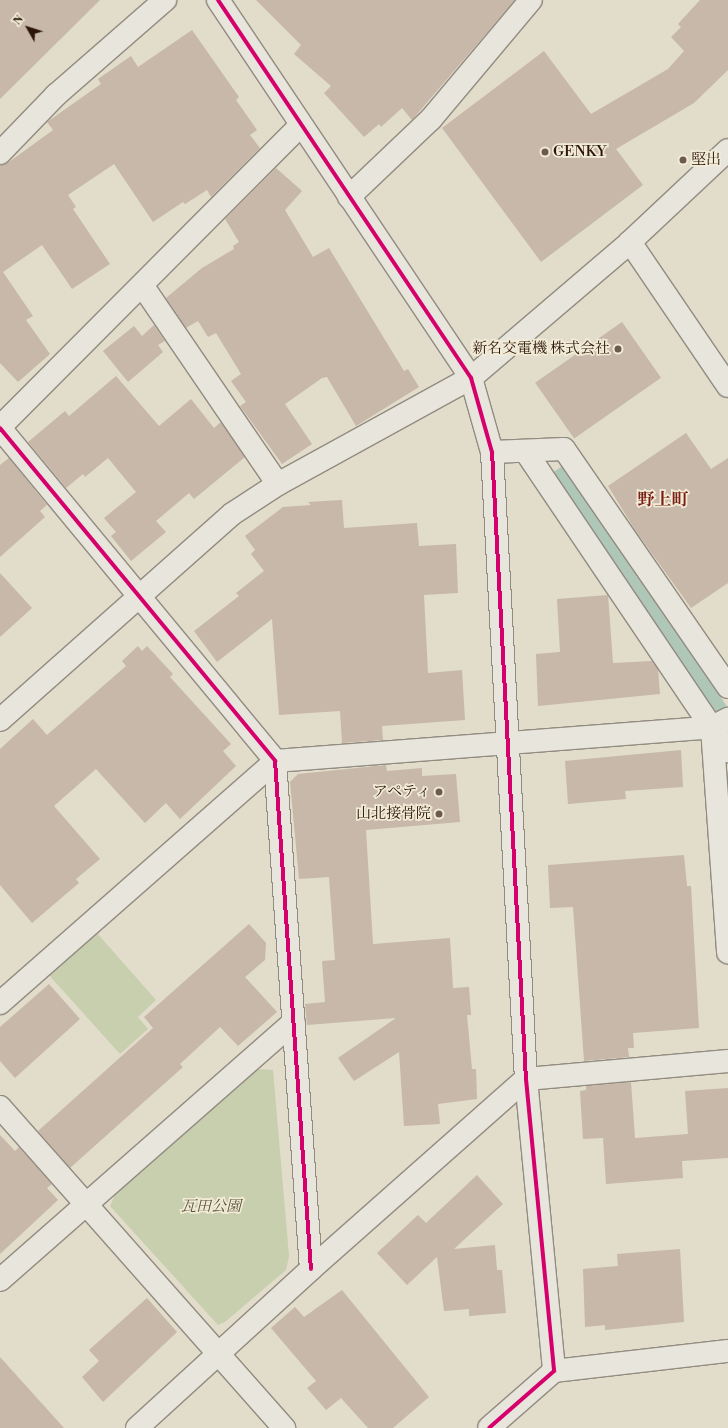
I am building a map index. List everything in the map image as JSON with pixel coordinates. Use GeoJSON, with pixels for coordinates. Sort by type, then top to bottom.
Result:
{"type":"FeatureCollection","features":[{"type":"Feature","properties":{"kind":"street"},"geometry":{"type":"LineString","coordinates":[[0,153],[56,95],[165,0]]}},
{"type":"Feature","properties":{"kind":"street"},"geometry":{"type":"LineString","coordinates":[[218,0],[471,378],[492,452],[526,1079],[554,1371]]}},
{"type":"Feature","properties":{"kind":"street"},"geometry":{"type":"LineString","coordinates":[[349,197],[431,119],[531,0]]}},
{"type":"Feature","properties":{"kind":"street"},"geometry":{"type":"LineString","coordinates":[[301,125],[0,428],[275,760],[311,1269]]}},
{"type":"Feature","properties":{"kind":"street"},"geometry":{"type":"LineString","coordinates":[[0,720],[232,514],[278,484],[471,378],[630,242],[728,150]]}},
{"type":"Feature","properties":{"kind":"street"},"geometry":{"type":"LineString","coordinates":[[630,242],[728,386]]}},
{"type":"Feature","properties":{"kind":"street"},"geometry":{"type":"LineString","coordinates":[[142,285],[278,484]]}},
{"type":"Feature","properties":{"kind":"street"},"geometry":{"type":"LineString","coordinates":[[492,452],[526,452],[564,449],[728,687]]}},
{"type":"Feature","properties":{"kind":"street"},"geometry":{"type":"LineString","coordinates":[[526,452],[720,723],[728,751]]}},
{"type":"Feature","properties":{"kind":"street"},"geometry":{"type":"LineString","coordinates":[[0,1003],[275,760],[507,744],[720,723]]}},
{"type":"Feature","properties":{"kind":"street"},"geometry":{"type":"LineString","coordinates":[[720,723],[728,952]]}},
{"type":"Feature","properties":{"kind":"street"},"geometry":{"type":"LineString","coordinates":[[0,1280],[294,1022]]}},
{"type":"Feature","properties":{"kind":"street"},"geometry":{"type":"LineString","coordinates":[[137,1428],[311,1269],[526,1079],[728,1061]]}},
{"type":"Feature","properties":{"kind":"street"},"geometry":{"type":"LineString","coordinates":[[0,1108],[284,1428]]}},
{"type":"Feature","properties":{"kind":"street"},"geometry":{"type":"LineString","coordinates":[[489,1428],[554,1371],[728,1352]]}},
{"type":"Feature","properties":{"kind":"green space"},"geometry":{"type":"Polygon","coordinates":[[[96,932],[156,1000],[138,1017],[148,1029],[120,1054],[48,974],[96,932]]]}},
{"type":"Feature","properties":{"kind":"green space","name":"瓦田公園"},"geometry":{"type":"Polygon","coordinates":[[[258,1069],[273,1070],[289,1256],[286,1270],[225,1322],[218,1325],[110,1206],[116,1193],[258,1069]]]}},
{"type":"Feature","properties":{"kind":"shaded area"},"geometry":{"type":"Polygon","coordinates":[[[564,465],[727,707],[717,714],[553,472],[564,465]]]}},
{"type":"Feature","properties":{"kind":"building"},"geometry":{"type":"Polygon","coordinates":[[[0,0],[100,0],[0,99],[0,0]]]}},
{"type":"Feature","properties":{"kind":"building"},"geometry":{"type":"Polygon","coordinates":[[[256,0],[515,0],[412,120],[402,108],[381,127],[379,124],[364,137],[324,93],[331,86],[294,54],[301,45],[256,0]]]}},
{"type":"Feature","properties":{"kind":"building"},"geometry":{"type":"Polygon","coordinates":[[[700,0],[728,0],[728,70],[694,103],[616,149],[643,185],[541,262],[442,128],[544,51],[591,114],[668,69],[684,51],[671,37],[681,27],[678,24],[700,0]]]}},
{"type":"Feature","properties":{"kind":"building"},"geometry":{"type":"Polygon","coordinates":[[[192,30],[239,97],[236,100],[257,130],[250,135],[260,148],[211,197],[207,190],[185,204],[183,202],[153,222],[114,164],[68,195],[76,207],[73,209],[110,264],[72,289],[42,245],[3,272],[33,316],[26,320],[50,354],[18,382],[0,363],[0,165],[9,162],[53,130],[47,122],[101,84],[98,79],[131,56],[138,67],[192,30]]]}},
{"type":"Feature","properties":{"kind":"building"},"geometry":{"type":"Polygon","coordinates":[[[276,168],[302,191],[285,210],[313,257],[329,248],[404,371],[408,369],[419,387],[356,426],[327,377],[322,378],[285,404],[312,444],[282,464],[240,406],[246,402],[231,381],[241,374],[216,333],[208,337],[198,321],[186,328],[166,298],[202,268],[234,249],[233,246],[239,242],[225,219],[276,168]]]}},
{"type":"Feature","properties":{"kind":"building"},"geometry":{"type":"Polygon","coordinates":[[[622,322],[661,378],[574,439],[535,383],[622,322]]]}},
{"type":"Feature","properties":{"kind":"building"},"geometry":{"type":"Polygon","coordinates":[[[154,325],[165,341],[158,345],[163,352],[128,382],[103,351],[134,326],[142,336],[154,325]]]}},
{"type":"Feature","properties":{"kind":"building"},"geometry":{"type":"Polygon","coordinates":[[[116,376],[159,426],[191,399],[214,428],[221,422],[245,457],[194,499],[189,493],[156,521],[166,532],[131,561],[111,536],[116,532],[104,518],[136,492],[108,458],[85,477],[83,474],[66,488],[28,442],[65,411],[69,416],[116,376]]]}},
{"type":"Feature","properties":{"kind":"building"},"geometry":{"type":"Polygon","coordinates":[[[686,433],[711,469],[728,458],[728,583],[691,608],[635,530],[608,486],[686,433]]]}},
{"type":"Feature","properties":{"kind":"building"},"geometry":{"type":"Polygon","coordinates":[[[9,458],[47,505],[40,511],[45,517],[0,557],[0,465],[9,458]]]}},
{"type":"Feature","properties":{"kind":"building"},"geometry":{"type":"Polygon","coordinates":[[[342,500],[344,528],[417,523],[419,546],[456,544],[458,593],[424,595],[428,673],[462,670],[465,720],[382,726],[383,740],[342,743],[340,711],[279,715],[272,619],[217,662],[194,631],[239,596],[236,593],[264,571],[251,554],[255,550],[245,536],[283,507],[311,505],[308,502],[342,500]]]}},
{"type":"Feature","properties":{"kind":"building"},"geometry":{"type":"Polygon","coordinates":[[[0,573],[32,608],[0,637],[0,573]]]}},
{"type":"Feature","properties":{"kind":"building"},"geometry":{"type":"Polygon","coordinates":[[[608,595],[613,663],[652,661],[658,669],[660,694],[538,706],[536,654],[560,652],[557,599],[608,595]]]}},
{"type":"Feature","properties":{"kind":"building"},"geometry":{"type":"Polygon","coordinates":[[[138,646],[142,651],[147,646],[173,674],[170,677],[231,744],[223,751],[236,766],[180,819],[166,803],[145,823],[96,769],[54,806],[100,859],[76,879],[79,883],[32,923],[0,885],[0,749],[33,719],[47,735],[126,666],[122,661],[138,646]]]}},
{"type":"Feature","properties":{"kind":"building"},"geometry":{"type":"Polygon","coordinates":[[[681,750],[683,787],[625,791],[626,799],[568,804],[565,761],[681,750]]]}},
{"type":"Feature","properties":{"kind":"building"},"geometry":{"type":"Polygon","coordinates":[[[386,765],[387,771],[422,768],[422,776],[456,774],[460,822],[366,830],[373,944],[450,938],[453,988],[469,987],[471,1015],[467,1015],[472,1069],[476,1069],[477,1099],[438,1104],[440,1124],[404,1126],[399,1052],[354,1081],[338,1058],[396,1018],[307,1025],[305,1004],[325,1002],[322,961],[335,960],[329,877],[299,879],[290,782],[298,774],[386,765]]]}},
{"type":"Feature","properties":{"kind":"building"},"geometry":{"type":"Polygon","coordinates":[[[684,855],[687,886],[691,886],[699,1028],[633,1033],[634,1048],[628,1048],[629,1057],[584,1061],[573,907],[550,908],[548,865],[684,855]]]}},
{"type":"Feature","properties":{"kind":"building"},"geometry":{"type":"Polygon","coordinates":[[[249,924],[266,943],[265,960],[245,977],[277,1012],[238,1046],[220,1027],[180,1064],[183,1067],[70,1168],[38,1131],[153,1028],[144,1017],[249,924]]]}},
{"type":"Feature","properties":{"kind":"building"},"geometry":{"type":"Polygon","coordinates":[[[49,984],[80,1019],[15,1078],[0,1061],[0,1027],[49,984]]]}},
{"type":"Feature","properties":{"kind":"building"},"geometry":{"type":"Polygon","coordinates":[[[631,1082],[635,1138],[688,1134],[685,1091],[728,1088],[728,1158],[682,1161],[683,1178],[606,1184],[603,1138],[583,1139],[580,1091],[586,1090],[586,1086],[631,1082]]]}},
{"type":"Feature","properties":{"kind":"building"},"geometry":{"type":"Polygon","coordinates":[[[0,1135],[15,1151],[19,1147],[52,1184],[47,1188],[58,1200],[0,1254],[0,1135]]]}},
{"type":"Feature","properties":{"kind":"building"},"geometry":{"type":"Polygon","coordinates":[[[477,1175],[503,1204],[454,1249],[495,1245],[497,1270],[502,1270],[506,1313],[469,1316],[469,1309],[444,1311],[437,1257],[407,1285],[377,1253],[418,1215],[426,1223],[477,1175]]]}},
{"type":"Feature","properties":{"kind":"building"},"geometry":{"type":"Polygon","coordinates":[[[680,1249],[684,1322],[605,1330],[605,1325],[585,1327],[583,1269],[618,1266],[617,1254],[680,1249]]]}},
{"type":"Feature","properties":{"kind":"building"},"geometry":{"type":"Polygon","coordinates":[[[342,1290],[429,1397],[393,1428],[368,1428],[341,1398],[326,1410],[307,1388],[316,1381],[271,1328],[295,1307],[304,1317],[342,1290]]]}},
{"type":"Feature","properties":{"kind":"building"},"geometry":{"type":"Polygon","coordinates":[[[147,1298],[177,1332],[103,1402],[82,1377],[99,1361],[89,1350],[147,1298]]]}},
{"type":"Feature","properties":{"kind":"building"},"geometry":{"type":"Polygon","coordinates":[[[0,1357],[64,1428],[0,1428],[0,1357]]]}},
{"type":"Feature","properties":{"kind":"cycle path"},"geometry":{"type":"LineString","coordinates":[[218,0],[471,378],[492,452],[526,1079],[554,1371],[489,1428]]}},
{"type":"Feature","properties":{"kind":"cycle path"},"geometry":{"type":"LineString","coordinates":[[0,428],[275,761],[311,1269]]}},
{"type":"Feature","properties":{"kind":"place","name":"GENKY"},"geometry":{"type":"Point","coordinates":[545,152]}},
{"type":"Feature","properties":{"kind":"place","name":"堅出"},"geometry":{"type":"Point","coordinates":[683,160]}},
{"type":"Feature","properties":{"kind":"place","name":"新名交電機 株式会社"},"geometry":{"type":"Point","coordinates":[618,349]}},
{"type":"Feature","properties":{"kind":"place","name":"アペティ"},"geometry":{"type":"Point","coordinates":[439,792]}},
{"type":"Feature","properties":{"kind":"place","name":"山北接骨院"},"geometry":{"type":"Point","coordinates":[439,814]}},
{"type":"Feature","properties":{"kind":"district","name":"野上町"},"geometry":{"type":"Point","coordinates":[663,501]}}]}
